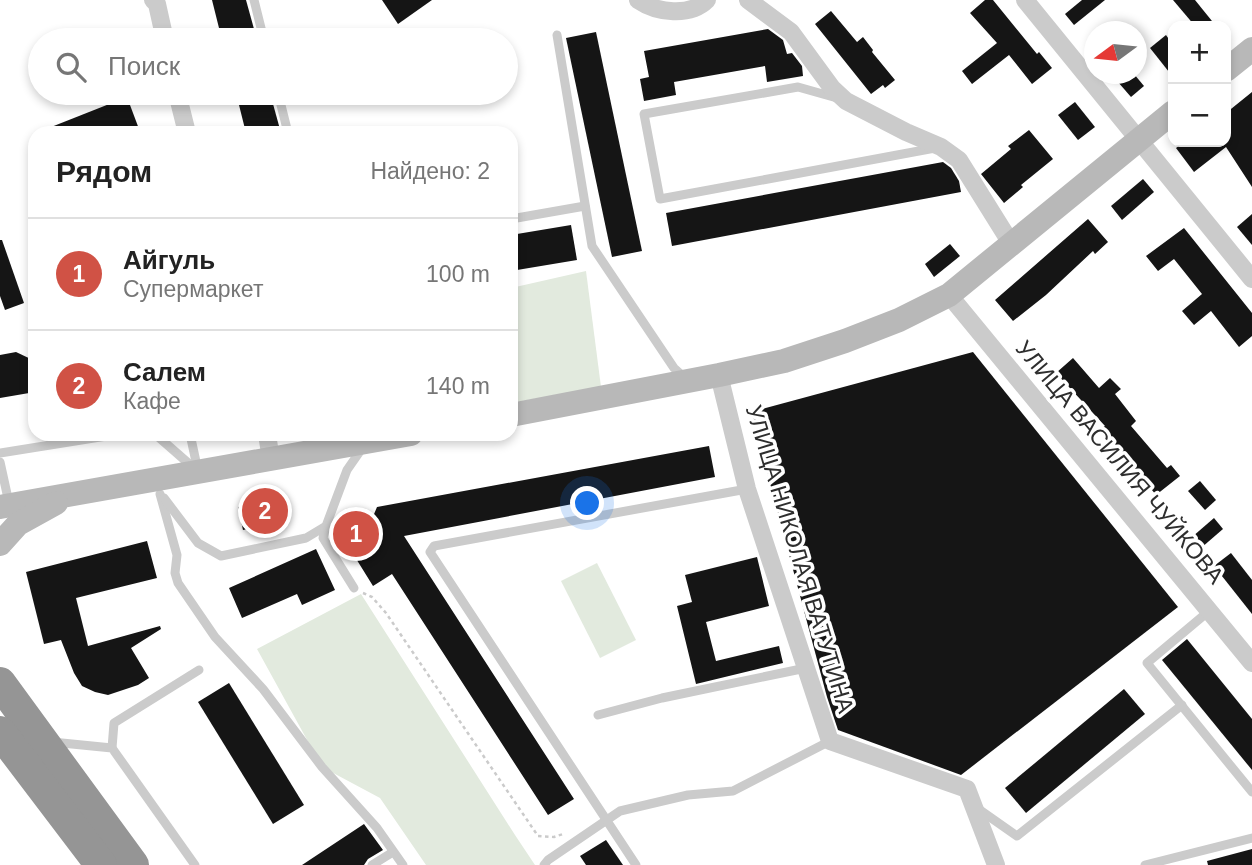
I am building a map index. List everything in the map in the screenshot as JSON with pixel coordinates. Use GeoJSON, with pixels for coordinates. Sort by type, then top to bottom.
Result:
{"type":"FeatureCollection","features":[{"type":"Feature","properties":{"kind":"highway"},"geometry":{"type":"LineString","coordinates":[[0,683],[10,721],[101,865]]}},
{"type":"Feature","properties":{"kind":"highway"},"geometry":{"type":"LineString","coordinates":[[10,721],[43,741],[133,865]]}},
{"type":"Feature","properties":{"kind":"main road"},"geometry":{"type":"LineString","coordinates":[[1231,66],[1252,49]]}},
{"type":"Feature","properties":{"kind":"main road"},"geometry":{"type":"LineString","coordinates":[[518,414],[784,360],[899,320],[949,295],[1168,116]]}},
{"type":"Feature","properties":{"kind":"main road"},"geometry":{"type":"LineString","coordinates":[[4,506],[75,494],[159,487],[199,472],[376,441]]}},
{"type":"Feature","properties":{"kind":"main road"},"geometry":{"type":"LineString","coordinates":[[0,544],[18,524],[75,494]]}},
{"type":"Feature","properties":{"kind":"main road"},"geometry":{"type":"LineString","coordinates":[[0,671],[10,721]]}},
{"type":"Feature","properties":{"kind":"street"},"geometry":{"type":"LineString","coordinates":[[638,0],[659,9],[679,12],[701,6],[707,0]]}},
{"type":"Feature","properties":{"kind":"street"},"geometry":{"type":"LineString","coordinates":[[748,0],[791,32],[832,88],[846,101],[941,147],[959,160],[1012,245]]}},
{"type":"Feature","properties":{"kind":"street"},"geometry":{"type":"LineString","coordinates":[[1025,0],[1252,279]]}},
{"type":"Feature","properties":{"kind":"street"},"geometry":{"type":"LineString","coordinates":[[156,1],[162,28]]}},
{"type":"Feature","properties":{"kind":"street"},"geometry":{"type":"LineString","coordinates":[[180,105],[185,126]]}},
{"type":"Feature","properties":{"kind":"street","name":"УЛИЦА ВАСИЛИЯ ЧУЙКОВА"},"geometry":{"type":"LineString","coordinates":[[949,295],[1252,663]]}},
{"type":"Feature","properties":{"kind":"street","name":"УЛИЦА НИКОЛАЯ ВАТУТИНА"},"geometry":{"type":"LineString","coordinates":[[719,375],[747,489],[830,741],[967,789],[996,865]]}},
{"type":"Feature","properties":{"kind":"street"},"geometry":{"type":"LineString","coordinates":[[268,441],[271,460]]}},
{"type":"Feature","properties":{"kind":"lane"},"geometry":{"type":"LineString","coordinates":[[254,0],[261,28]]}},
{"type":"Feature","properties":{"kind":"lane"},"geometry":{"type":"LineString","coordinates":[[557,35],[592,246],[674,368],[688,381]]}},
{"type":"Feature","properties":{"kind":"lane"},"geometry":{"type":"LineString","coordinates":[[846,101],[798,87],[644,114],[660,199],[941,147]]}},
{"type":"Feature","properties":{"kind":"lane"},"geometry":{"type":"LineString","coordinates":[[281,105],[286,126]]}},
{"type":"Feature","properties":{"kind":"lane"},"geometry":{"type":"LineString","coordinates":[[518,218],[585,206]]}},
{"type":"Feature","properties":{"kind":"lane"},"geometry":{"type":"LineString","coordinates":[[0,453],[75,441]]}},
{"type":"Feature","properties":{"kind":"lane"},"geometry":{"type":"LineString","coordinates":[[163,441],[199,472]]}},
{"type":"Feature","properties":{"kind":"lane"},"geometry":{"type":"LineString","coordinates":[[192,441],[199,472]]}},
{"type":"Feature","properties":{"kind":"lane"},"geometry":{"type":"LineString","coordinates":[[355,589],[323,538],[347,470],[366,443]]}},
{"type":"Feature","properties":{"kind":"lane"},"geometry":{"type":"LineString","coordinates":[[0,463],[4,506]]}},
{"type":"Feature","properties":{"kind":"lane"},"geometry":{"type":"LineString","coordinates":[[159,487],[198,543],[221,556],[306,538],[326,526]]}},
{"type":"Feature","properties":{"kind":"lane"},"geometry":{"type":"LineString","coordinates":[[159,487],[177,555],[178,583],[215,637],[263,689],[322,767],[377,828],[403,865]]}},
{"type":"Feature","properties":{"kind":"lane"},"geometry":{"type":"LineString","coordinates":[[636,865],[430,552],[434,546],[747,489]]}},
{"type":"Feature","properties":{"kind":"lane"},"geometry":{"type":"LineString","coordinates":[[1211,610],[1147,663],[1252,792]]}},
{"type":"Feature","properties":{"kind":"lane"},"geometry":{"type":"LineString","coordinates":[[598,715],[662,698],[806,668]]}},
{"type":"Feature","properties":{"kind":"lane"},"geometry":{"type":"LineString","coordinates":[[195,865],[113,748],[114,723],[199,670]]}},
{"type":"Feature","properties":{"kind":"lane"},"geometry":{"type":"LineString","coordinates":[[973,805],[1017,836],[1182,705]]}},
{"type":"Feature","properties":{"kind":"lane"},"geometry":{"type":"LineString","coordinates":[[43,741],[113,748]]}},
{"type":"Feature","properties":{"kind":"lane"},"geometry":{"type":"LineString","coordinates":[[544,865],[620,811],[688,795],[733,791],[830,741]]}},
{"type":"Feature","properties":{"kind":"lane"},"geometry":{"type":"LineString","coordinates":[[1145,865],[1252,838]]}},
{"type":"Feature","properties":{"kind":"lane"},"geometry":{"type":"LineString","coordinates":[[372,865],[394,852]]}},
{"type":"Feature","properties":{"kind":"path"},"geometry":{"type":"LineString","coordinates":[[355,589],[372,597],[386,613],[538,836],[554,836],[567,832]]}},
{"type":"Feature","properties":{"kind":"shaded area"},"geometry":{"type":"Polygon","coordinates":[[[586,271],[601,387],[518,402],[518,286],[586,271]]]}},
{"type":"Feature","properties":{"kind":"shaded area"},"geometry":{"type":"Polygon","coordinates":[[[597,563],[636,640],[600,658],[561,581],[597,563]]]}},
{"type":"Feature","properties":{"kind":"shaded area"},"geometry":{"type":"Polygon","coordinates":[[[361,594],[535,865],[426,865],[380,798],[322,767],[257,649],[361,594]]]}},
{"type":"Feature","properties":{"kind":"building"},"geometry":{"type":"Polygon","coordinates":[[[212,0],[246,0],[254,28],[219,28],[212,0]]]}},
{"type":"Feature","properties":{"kind":"building"},"geometry":{"type":"Polygon","coordinates":[[[382,0],[432,0],[398,24],[382,0]]]}},
{"type":"Feature","properties":{"kind":"building"},"geometry":{"type":"Polygon","coordinates":[[[985,0],[993,0],[1037,54],[1039,52],[1052,68],[1032,84],[1009,55],[972,84],[962,71],[997,43],[970,13],[985,0]]]}},
{"type":"Feature","properties":{"kind":"building"},"geometry":{"type":"Polygon","coordinates":[[[1082,0],[1105,0],[1074,25],[1065,14],[1082,0]]]}},
{"type":"Feature","properties":{"kind":"building"},"geometry":{"type":"Polygon","coordinates":[[[1173,0],[1195,0],[1212,21],[1191,21],[1173,0]]]}},
{"type":"Feature","properties":{"kind":"building"},"geometry":{"type":"Polygon","coordinates":[[[831,11],[857,42],[863,37],[895,80],[871,94],[815,24],[831,11]]]}},
{"type":"Feature","properties":{"kind":"building"},"geometry":{"type":"Polygon","coordinates":[[[768,29],[783,40],[787,54],[792,53],[802,66],[803,76],[767,82],[765,66],[674,82],[676,95],[644,101],[640,79],[649,77],[644,51],[768,29]]]}},
{"type":"Feature","properties":{"kind":"building"},"geometry":{"type":"Polygon","coordinates":[[[596,32],[642,251],[612,257],[566,38],[596,32]]]}},
{"type":"Feature","properties":{"kind":"building"},"geometry":{"type":"Polygon","coordinates":[[[1166,35],[1168,71],[1150,48],[1166,35]]]}},
{"type":"Feature","properties":{"kind":"building"},"geometry":{"type":"Polygon","coordinates":[[[1120,84],[1142,84],[1144,86],[1131,97],[1120,84]]]}},
{"type":"Feature","properties":{"kind":"building"},"geometry":{"type":"Polygon","coordinates":[[[1252,92],[1252,187],[1226,147],[1231,147],[1231,109],[1252,92]]]}},
{"type":"Feature","properties":{"kind":"building"},"geometry":{"type":"Polygon","coordinates":[[[1075,102],[1095,127],[1078,140],[1058,115],[1075,102]]]}},
{"type":"Feature","properties":{"kind":"building"},"geometry":{"type":"Polygon","coordinates":[[[107,105],[130,105],[138,126],[54,126],[107,105]]]}},
{"type":"Feature","properties":{"kind":"building"},"geometry":{"type":"Polygon","coordinates":[[[239,105],[273,105],[279,126],[244,126],[239,105]]]}},
{"type":"Feature","properties":{"kind":"building"},"geometry":{"type":"Polygon","coordinates":[[[1029,130],[1053,159],[1004,203],[981,174],[1011,149],[1008,146],[1029,130]]]}},
{"type":"Feature","properties":{"kind":"building"},"geometry":{"type":"Polygon","coordinates":[[[1177,147],[1226,147],[1194,172],[1177,147]]]}},
{"type":"Feature","properties":{"kind":"building"},"geometry":{"type":"Polygon","coordinates":[[[943,162],[951,168],[959,181],[961,192],[672,246],[666,213],[943,162]]]}},
{"type":"Feature","properties":{"kind":"building"},"geometry":{"type":"Polygon","coordinates":[[[1143,179],[1154,192],[1122,220],[1111,206],[1143,179]]]}},
{"type":"Feature","properties":{"kind":"building"},"geometry":{"type":"Polygon","coordinates":[[[1252,214],[1252,245],[1237,227],[1252,214]]]}},
{"type":"Feature","properties":{"kind":"building"},"geometry":{"type":"Polygon","coordinates":[[[1088,219],[1108,242],[1095,254],[1093,251],[1046,295],[1013,321],[995,300],[1088,219]]]}},
{"type":"Feature","properties":{"kind":"building"},"geometry":{"type":"Polygon","coordinates":[[[571,225],[577,260],[518,270],[518,234],[571,225]]]}},
{"type":"Feature","properties":{"kind":"building"},"geometry":{"type":"Polygon","coordinates":[[[1184,228],[1252,313],[1252,336],[1239,347],[1211,311],[1194,325],[1182,311],[1202,294],[1174,259],[1158,271],[1146,256],[1184,228]]]}},
{"type":"Feature","properties":{"kind":"building"},"geometry":{"type":"Polygon","coordinates":[[[0,240],[24,303],[5,310],[0,296],[0,240]]]}},
{"type":"Feature","properties":{"kind":"building"},"geometry":{"type":"Polygon","coordinates":[[[950,244],[960,256],[934,277],[925,264],[950,244]]]}},
{"type":"Feature","properties":{"kind":"building"},"geometry":{"type":"Polygon","coordinates":[[[16,352],[28,358],[28,393],[0,398],[0,355],[16,352]]]}},
{"type":"Feature","properties":{"kind":"building"},"geometry":{"type":"Polygon","coordinates":[[[973,352],[1178,607],[961,775],[838,730],[751,412],[973,352]]]}},
{"type":"Feature","properties":{"kind":"building"},"geometry":{"type":"Polygon","coordinates":[[[1073,358],[1099,388],[1110,378],[1121,389],[1115,394],[1136,421],[1131,426],[1167,468],[1171,465],[1180,476],[1156,495],[1102,428],[1105,426],[1056,373],[1073,358]]]}},
{"type":"Feature","properties":{"kind":"building"},"geometry":{"type":"Polygon","coordinates":[[[709,446],[715,477],[404,536],[574,799],[548,815],[392,574],[373,586],[342,536],[353,509],[372,519],[377,507],[709,446]]]}},
{"type":"Feature","properties":{"kind":"building"},"geometry":{"type":"Polygon","coordinates":[[[1200,481],[1216,500],[1205,510],[1188,491],[1200,481]]]}},
{"type":"Feature","properties":{"kind":"building"},"geometry":{"type":"Polygon","coordinates":[[[276,498],[281,522],[243,530],[238,507],[276,498]]]}},
{"type":"Feature","properties":{"kind":"building"},"geometry":{"type":"Polygon","coordinates":[[[1214,518],[1223,529],[1201,548],[1192,537],[1214,518]]]}},
{"type":"Feature","properties":{"kind":"building"},"geometry":{"type":"Polygon","coordinates":[[[147,541],[157,578],[76,598],[88,646],[160,626],[161,629],[131,648],[149,678],[138,685],[108,695],[95,692],[82,686],[61,640],[44,644],[26,572],[147,541]]]}},
{"type":"Feature","properties":{"kind":"building"},"geometry":{"type":"Polygon","coordinates":[[[316,549],[335,590],[302,605],[297,594],[242,618],[229,588],[316,549]]]}},
{"type":"Feature","properties":{"kind":"building"},"geometry":{"type":"Polygon","coordinates":[[[1231,553],[1252,580],[1252,614],[1214,566],[1231,553]]]}},
{"type":"Feature","properties":{"kind":"building"},"geometry":{"type":"Polygon","coordinates":[[[757,557],[769,606],[706,622],[716,661],[779,646],[783,663],[696,684],[677,606],[692,602],[685,575],[757,557]]]}},
{"type":"Feature","properties":{"kind":"building"},"geometry":{"type":"Polygon","coordinates":[[[1187,639],[1252,719],[1252,770],[1162,660],[1187,639]]]}},
{"type":"Feature","properties":{"kind":"building"},"geometry":{"type":"Polygon","coordinates":[[[229,683],[304,805],[273,824],[198,702],[229,683]]]}},
{"type":"Feature","properties":{"kind":"building"},"geometry":{"type":"Polygon","coordinates":[[[1124,689],[1145,714],[1026,813],[1005,788],[1124,689]]]}},
{"type":"Feature","properties":{"kind":"building"},"geometry":{"type":"Polygon","coordinates":[[[364,824],[383,850],[368,859],[364,865],[302,865],[364,824]]]}},
{"type":"Feature","properties":{"kind":"building"},"geometry":{"type":"Polygon","coordinates":[[[606,840],[623,865],[586,865],[580,856],[606,840]]]}},
{"type":"Feature","properties":{"kind":"building"},"geometry":{"type":"Polygon","coordinates":[[[1252,849],[1252,865],[1208,865],[1207,861],[1252,849]]]}},
{"type":"Feature","properties":{"kind":"place","name":"Салем"},"geometry":{"type":"Point","coordinates":[265,511]}},
{"type":"Feature","properties":{"kind":"place","name":"Айгуль"},"geometry":{"type":"Point","coordinates":[356,534]}}]}
